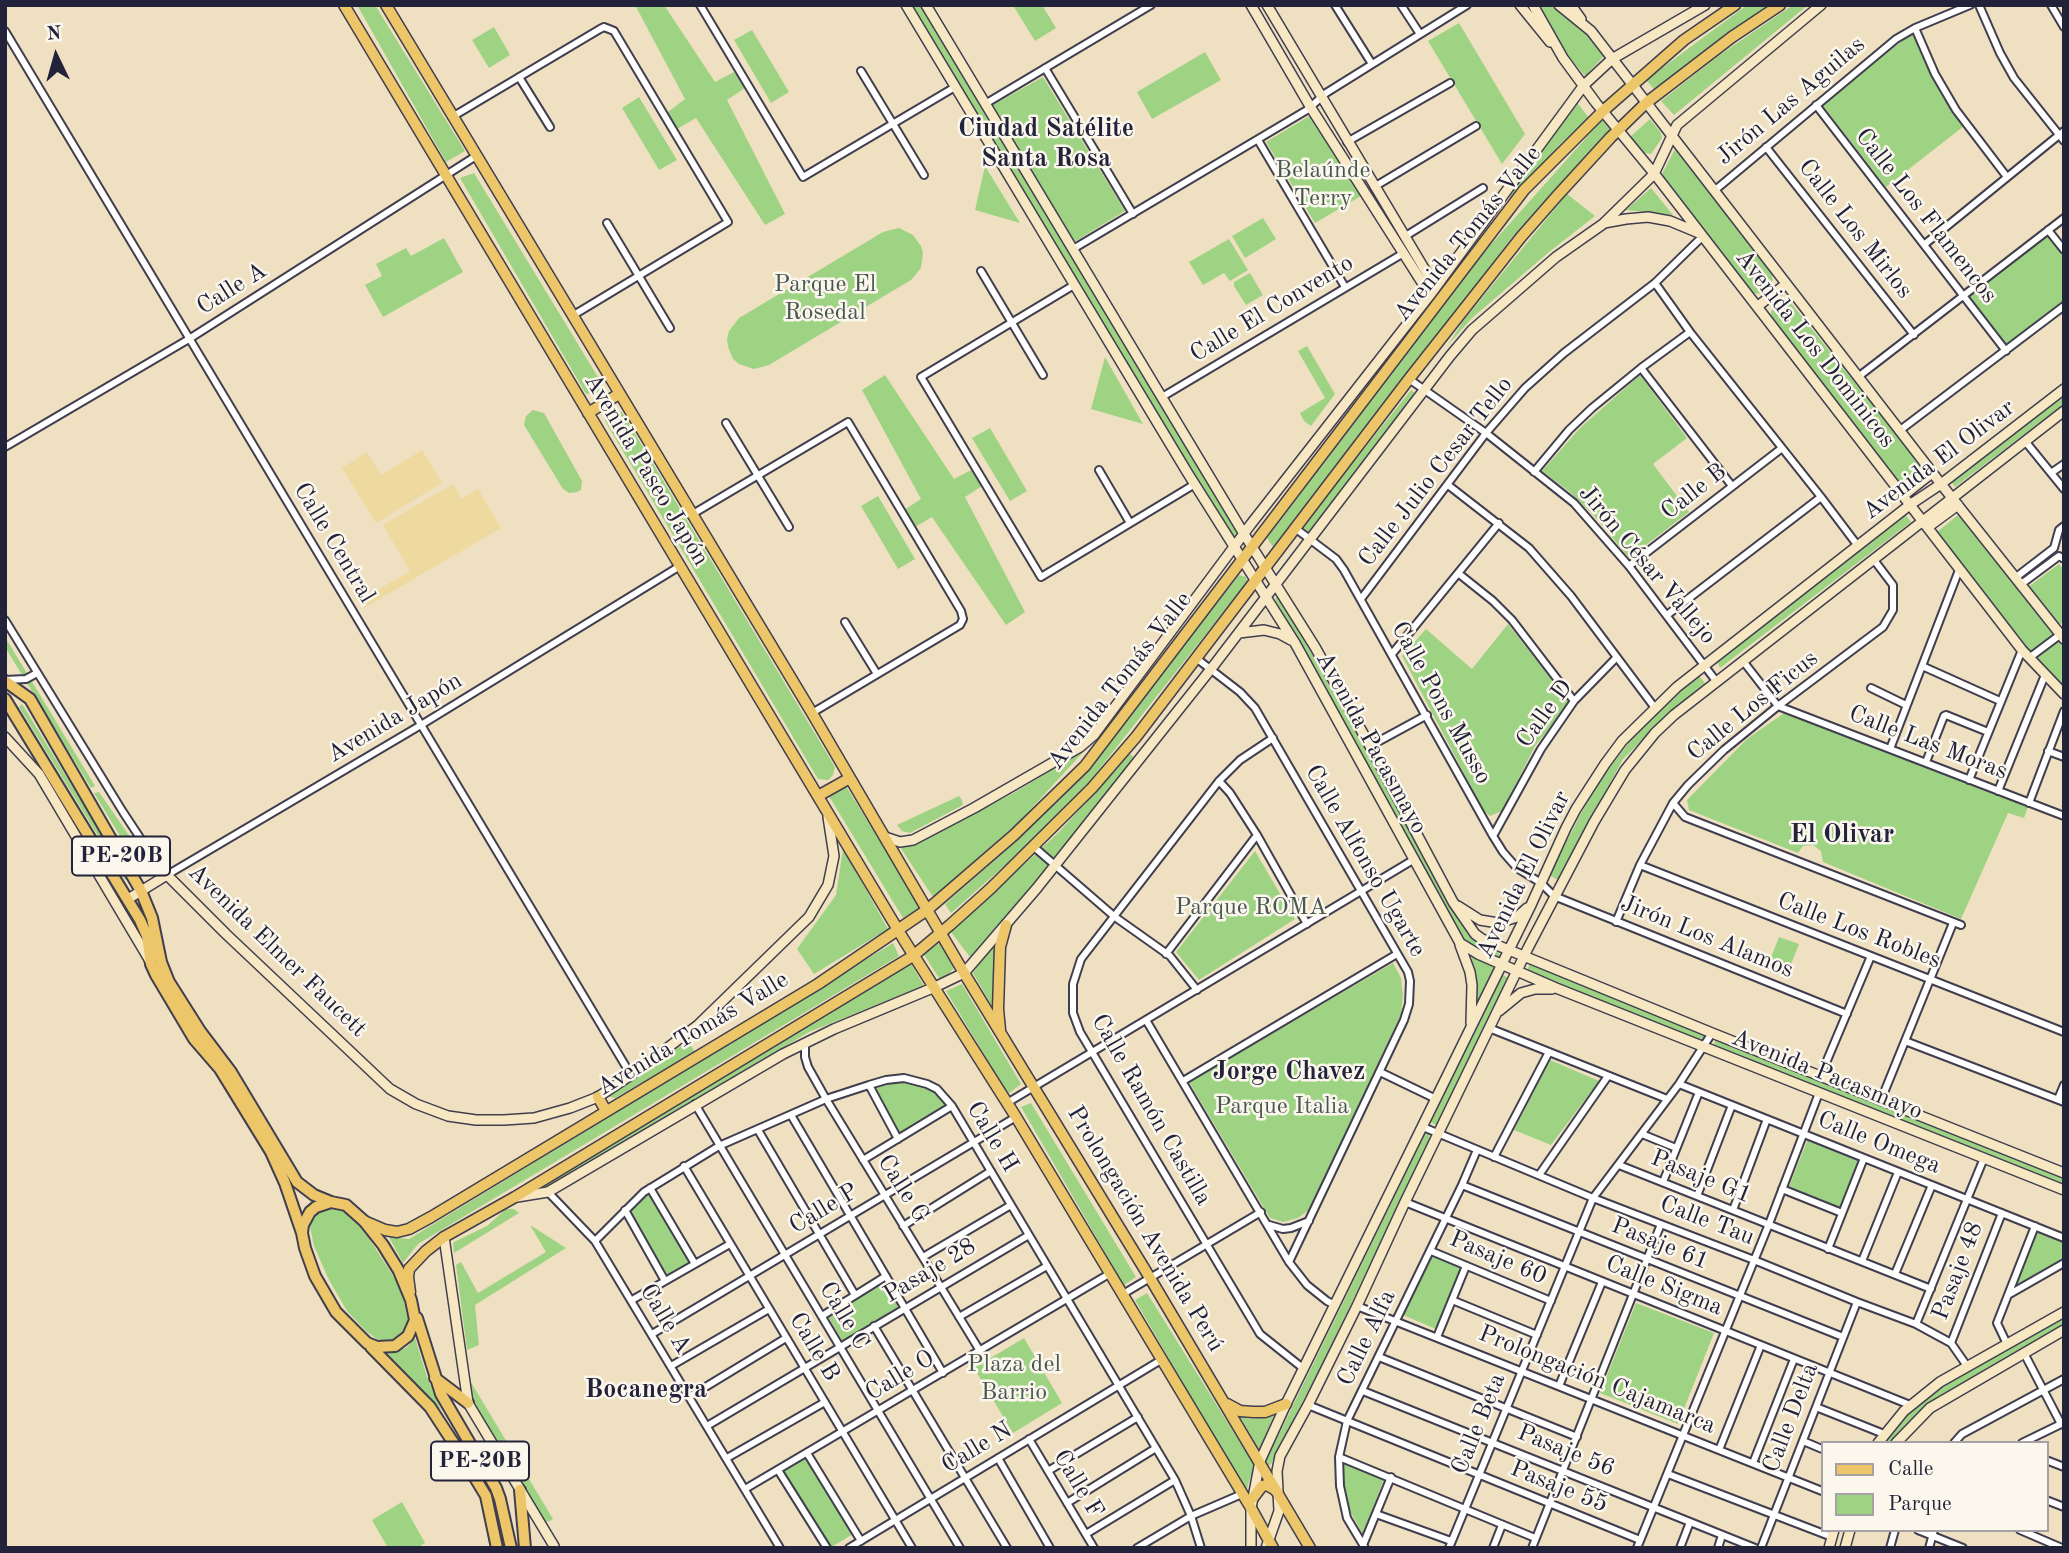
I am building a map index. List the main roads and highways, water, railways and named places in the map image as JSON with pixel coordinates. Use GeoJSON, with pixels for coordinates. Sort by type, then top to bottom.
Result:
{"type":"FeatureCollection","features":[{"type":"Feature","properties":{"kind":"highway","name":"PE-20B"},"geometry":{"type":"LineString","coordinates":[[5,681],[27,696],[141,891],[152,918],[160,962],[169,982],[200,1031],[231,1072],[297,1182],[314,1195],[346,1205],[364,1221],[399,1271],[435,1378],[448,1407],[496,1488],[511,1548]]}},
{"type":"Feature","properties":{"kind":"highway"},"geometry":{"type":"LineString","coordinates":[[5,699],[27,696]]}},
{"type":"Feature","properties":{"kind":"highway","name":"PE-20B"},"geometry":{"type":"LineString","coordinates":[[5,699],[144,928],[150,947],[151,964],[156,975],[194,1039],[219,1069],[271,1152],[285,1183],[309,1262],[324,1294],[336,1312],[396,1370],[435,1413],[486,1496],[497,1548]]}},
{"type":"Feature","properties":{"kind":"highway"},"geometry":{"type":"LineString","coordinates":[[302,1233],[310,1212],[331,1202]]}},
{"type":"Feature","properties":{"kind":"highway"},"geometry":{"type":"LineString","coordinates":[[367,1343],[383,1348],[400,1344],[414,1326],[412,1304]]}},
{"type":"Feature","properties":{"kind":"highway"},"geometry":{"type":"LineString","coordinates":[[435,1378],[468,1403]]}},
{"type":"Feature","properties":{"kind":"highway"},"geometry":{"type":"LineString","coordinates":[[520,1490],[525,1548]]}},
{"type":"Feature","properties":{"kind":"main road","name":"Avenida Paseo Japón"},"geometry":{"type":"LineString","coordinates":[[344,5],[913,956]]}},
{"type":"Feature","properties":{"kind":"main road","name":"Avenida Paseo Japón"},"geometry":{"type":"LineString","coordinates":[[386,5],[812,713],[941,933]]}},
{"type":"Feature","properties":{"kind":"main road","name":"Avenida Pacasmayo"},"geometry":{"type":"LineString","coordinates":[[906,5],[1147,406],[1295,643],[1460,943],[1478,954],[1556,988],[2064,1190]]}},
{"type":"Feature","properties":{"kind":"main road","name":"Avenida Pacasmayo"},"geometry":{"type":"LineString","coordinates":[[926,5],[1244,534],[1277,584],[1370,746],[1453,902],[1475,934],[1820,1077],[1883,1096],[2064,1173]]}},
{"type":"Feature","properties":{"kind":"main road"},"geometry":{"type":"LineString","coordinates":[[1251,5],[1311,108],[1430,295]]}},
{"type":"Feature","properties":{"kind":"main road"},"geometry":{"type":"LineString","coordinates":[[1267,5],[1404,237],[1428,275],[1432,280],[1440,282]]}},
{"type":"Feature","properties":{"kind":"main road","name":"Avenida Los Dominicos"},"geometry":{"type":"LineString","coordinates":[[1520,5],[1703,235],[1926,523],[1959,570],[2026,654],[2064,694]]}},
{"type":"Feature","properties":{"kind":"main road","name":"Avenida Los Dominicos"},"geometry":{"type":"LineString","coordinates":[[1533,5],[1563,58]]}},
{"type":"Feature","properties":{"kind":"main road","name":"Avenida Los Dominicos"},"geometry":{"type":"LineString","coordinates":[[1559,5],[1591,31]]}},
{"type":"Feature","properties":{"kind":"main road","name":"Avenida Los Dominicos"},"geometry":{"type":"LineString","coordinates":[[1571,5],[1899,431],[2062,636]]}},
{"type":"Feature","properties":{"kind":"main road","name":"Avenida Tomás Valle"},"geometry":{"type":"LineString","coordinates":[[885,837],[900,842],[914,840],[1080,747],[1094,735],[1244,534],[1440,282],[1584,85],[1612,59],[1705,5]]}},
{"type":"Feature","properties":{"kind":"main road","name":"Avenida Tomás Valle"},"geometry":{"type":"LineString","coordinates":[[364,1221],[385,1230],[397,1232],[409,1229],[818,984],[927,910],[1014,835],[1085,765],[1524,190],[1603,111],[1684,40],[1735,5]]}},
{"type":"Feature","properties":{"kind":"main road","name":"Avenida Tomás Valle"},"geometry":{"type":"LineString","coordinates":[[412,1304],[409,1269],[444,1237],[515,1197],[913,956],[1034,847],[1136,737],[1254,580],[1521,237],[1618,130],[1647,103],[1732,37],[1780,5]]}},
{"type":"Feature","properties":{"kind":"main road","name":"Avenida Tomás Valle"},"geometry":{"type":"LineString","coordinates":[[515,1197],[548,1192],[695,1104],[805,1043],[964,974],[1055,865],[1211,669],[1457,347],[1489,314],[1556,257],[1603,224],[1654,174],[1677,125],[1821,5]]}},
{"type":"Feature","properties":{"kind":"main road"},"geometry":{"type":"LineString","coordinates":[[1014,187],[1030,178]]}},
{"type":"Feature","properties":{"kind":"main road"},"geometry":{"type":"LineString","coordinates":[[1603,224],[1648,217],[1670,221],[1703,235]]}},
{"type":"Feature","properties":{"kind":"main road"},"geometry":{"type":"LineString","coordinates":[[1758,306],[1786,284]]}},
{"type":"Feature","properties":{"kind":"main road","name":"Avenida El Olivar"},"geometry":{"type":"LineString","coordinates":[[1251,1548],[1252,1503],[1260,1461],[1286,1404],[1576,809],[1622,741],[1705,665],[2064,389]]}},
{"type":"Feature","properties":{"kind":"main road"},"geometry":{"type":"LineString","coordinates":[[588,413],[619,394]]}},
{"type":"Feature","properties":{"kind":"main road"},"geometry":{"type":"LineString","coordinates":[[1147,406],[1162,397]]}},
{"type":"Feature","properties":{"kind":"main road","name":"Avenida El Olivar"},"geometry":{"type":"LineString","coordinates":[[1269,1545],[1280,1503],[1277,1471],[1280,1455],[1357,1306],[1554,896],[1608,795],[1625,770],[1654,733],[1674,715],[1874,560],[1955,502],[2064,411]]}},
{"type":"Feature","properties":{"kind":"main road"},"geometry":{"type":"LineString","coordinates":[[1904,495],[1932,473]]}},
{"type":"Feature","properties":{"kind":"main road"},"geometry":{"type":"LineString","coordinates":[[1239,633],[1264,630],[1295,643]]}},
{"type":"Feature","properties":{"kind":"main road"},"geometry":{"type":"LineString","coordinates":[[5,737],[38,774],[151,964]]}},
{"type":"Feature","properties":{"kind":"main road"},"geometry":{"type":"LineString","coordinates":[[818,796],[850,778]]}},
{"type":"Feature","properties":{"kind":"main road","name":"Avenida Tomás Valle"},"geometry":{"type":"LineString","coordinates":[[631,1075],[698,1025],[809,917],[828,885],[834,856],[830,825],[824,806]]}},
{"type":"Feature","properties":{"kind":"main road","name":"Avenida Japón"},"geometry":{"type":"LineString","coordinates":[[128,899],[167,875]]}},
{"type":"Feature","properties":{"kind":"main road","name":"Avenida Elmer Faucett"},"geometry":{"type":"LineString","coordinates":[[167,875],[390,1089],[415,1104],[448,1116],[476,1120],[534,1118],[598,1097],[631,1075]]}},
{"type":"Feature","properties":{"kind":"main road"},"geometry":{"type":"LineString","coordinates":[[1453,902],[1479,920],[1498,923],[1517,917],[1531,905]]}},
{"type":"Feature","properties":{"kind":"main road"},"geometry":{"type":"LineString","coordinates":[[1000,1030],[1000,947],[1006,925]]}},
{"type":"Feature","properties":{"kind":"main road","name":"Prolongación Avenida Perú"},"geometry":{"type":"LineString","coordinates":[[941,933],[1310,1548]]}},
{"type":"Feature","properties":{"kind":"main road"},"geometry":{"type":"LineString","coordinates":[[1460,943],[1472,985],[1471,1027]]}},
{"type":"Feature","properties":{"kind":"main road"},"geometry":{"type":"LineString","coordinates":[[913,956],[1016,1117],[1242,1494],[1252,1503],[1269,1545]]}},
{"type":"Feature","properties":{"kind":"main road"},"geometry":{"type":"LineString","coordinates":[[1494,1017],[1521,993],[1556,988]]}},
{"type":"Feature","properties":{"kind":"main road"},"geometry":{"type":"LineString","coordinates":[[598,1097],[606,1111]]}},
{"type":"Feature","properties":{"kind":"main road"},"geometry":{"type":"LineString","coordinates":[[444,1237],[468,1403],[554,1546]]}},
{"type":"Feature","properties":{"kind":"main road"},"geometry":{"type":"LineString","coordinates":[[1881,1438],[1910,1405],[1940,1382],[2064,1312]]}},
{"type":"Feature","properties":{"kind":"main road"},"geometry":{"type":"LineString","coordinates":[[1898,1441],[1930,1408],[2064,1330]]}},
{"type":"Feature","properties":{"kind":"main road"},"geometry":{"type":"LineString","coordinates":[[1225,1403],[1240,1411],[1253,1412],[1265,1412],[1286,1404]]}},
{"type":"Feature","properties":{"kind":"main road"},"geometry":{"type":"LineString","coordinates":[[1252,1503],[1262,1486],[1271,1487],[1277,1492]]}},
{"type":"Feature","properties":{"kind":"main road"},"geometry":{"type":"LineString","coordinates":[[1829,1548],[1833,1534]]}},
{"type":"Feature","properties":{"kind":"district","name":"Ciudad Satélite Santa Rosa"},"geometry":{"type":"Point","coordinates":[1046,144]}},
{"type":"Feature","properties":{"kind":"district","name":"El Olivar"},"geometry":{"type":"Point","coordinates":[1842,835]}},
{"type":"Feature","properties":{"kind":"district","name":"Jorge Chavez"},"geometry":{"type":"Point","coordinates":[1289,1072]}},
{"type":"Feature","properties":{"kind":"district","name":"Bocanegra"},"geometry":{"type":"Point","coordinates":[646,1390]}},
{"type":"Feature","properties":{"kind":"park label","name":"Belaúnde Terry"},"geometry":{"type":"Point","coordinates":[1323,185]}},
{"type":"Feature","properties":{"kind":"park label","name":"Parque El Rosedal"},"geometry":{"type":"Point","coordinates":[825,299]}},
{"type":"Feature","properties":{"kind":"park label","name":"Parque ROMA"},"geometry":{"type":"Point","coordinates":[1251,908]}},
{"type":"Feature","properties":{"kind":"park label","name":"Parque Italia"},"geometry":{"type":"Point","coordinates":[1282,1107]}},
{"type":"Feature","properties":{"kind":"park label","name":"Plaza del Barrio"},"geometry":{"type":"Point","coordinates":[1014,1379]}}]}
